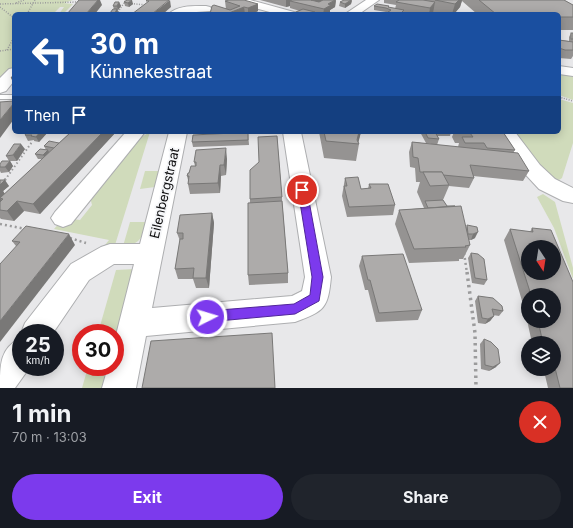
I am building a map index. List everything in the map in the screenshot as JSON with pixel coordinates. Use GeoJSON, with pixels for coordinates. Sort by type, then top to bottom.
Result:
{"type":"FeatureCollection","features":[{"type":"Feature","properties":{"kind":"street"},"geometry":{"type":"LineString","coordinates":[[237,0],[282,12]]}},
{"type":"Feature","properties":{"kind":"street"},"geometry":{"type":"LineString","coordinates":[[355,12],[374,0]]}},
{"type":"Feature","properties":{"kind":"street"},"geometry":{"type":"LineString","coordinates":[[180,12],[206,8]]}},
{"type":"Feature","properties":{"kind":"street"},"geometry":{"type":"LineString","coordinates":[[561,70],[573,72]]}},
{"type":"Feature","properties":{"kind":"street"},"geometry":{"type":"LineString","coordinates":[[0,88],[12,74]]}},
{"type":"Feature","properties":{"kind":"street"},"geometry":{"type":"LineString","coordinates":[[62,218],[134,134]]}},
{"type":"Feature","properties":{"kind":"street","name":"Eilenbergstraat"},"geometry":{"type":"LineString","coordinates":[[119,388],[178,134]]}},
{"type":"Feature","properties":{"kind":"street"},"geometry":{"type":"LineString","coordinates":[[134,323],[295,309],[315,298],[318,277],[292,134]]}},
{"type":"Feature","properties":{"kind":"street"},"geometry":{"type":"LineString","coordinates":[[506,134],[533,170],[547,184],[572,195]]}},
{"type":"Feature","properties":{"kind":"street","name":"Eilenbergstraat"},"geometry":{"type":"LineString","coordinates":[[42,324],[80,272],[110,254],[150,254]]}},
{"type":"Feature","properties":{"kind":"street"},"geometry":{"type":"LineString","coordinates":[[0,382],[12,365]]}},
{"type":"Feature","properties":{"kind":"lane"},"geometry":{"type":"LineString","coordinates":[[0,97],[12,97]]}},
{"type":"Feature","properties":{"kind":"path"},"geometry":{"type":"LineString","coordinates":[[14,4],[24,0]]}},
{"type":"Feature","properties":{"kind":"path"},"geometry":{"type":"LineString","coordinates":[[28,12],[35,0]]}},
{"type":"Feature","properties":{"kind":"path"},"geometry":{"type":"LineString","coordinates":[[118,12],[126,0]]}},
{"type":"Feature","properties":{"kind":"path"},"geometry":{"type":"LineString","coordinates":[[0,4],[78,2]]}},
{"type":"Feature","properties":{"kind":"path"},"geometry":{"type":"LineString","coordinates":[[124,3],[147,5]]}},
{"type":"Feature","properties":{"kind":"path"},"geometry":{"type":"LineString","coordinates":[[0,7],[12,16]]}},
{"type":"Feature","properties":{"kind":"path"},"geometry":{"type":"LineString","coordinates":[[7,50],[12,41]]}},
{"type":"Feature","properties":{"kind":"path"},"geometry":{"type":"LineString","coordinates":[[0,52],[12,49]]}},
{"type":"Feature","properties":{"kind":"path"},"geometry":{"type":"LineString","coordinates":[[561,98],[573,101]]}},
{"type":"Feature","properties":{"kind":"path"},"geometry":{"type":"LineString","coordinates":[[0,183],[7,179],[32,142]]}},
{"type":"Feature","properties":{"kind":"path"},"geometry":{"type":"LineString","coordinates":[[463,248],[475,333],[476,388]]}},
{"type":"Feature","properties":{"kind":"green space"},"geometry":{"type":"Polygon","coordinates":[[[0,0],[73,0],[64,3],[73,4],[65,12],[60,12],[64,7],[60,7],[55,12],[12,12],[12,69],[0,82],[0,0]]]}},
{"type":"Feature","properties":{"kind":"green space"},"geometry":{"type":"Polygon","coordinates":[[[561,73],[573,74],[573,100],[561,96],[561,73]]]}},
{"type":"Feature","properties":{"kind":"green space"},"geometry":{"type":"Polygon","coordinates":[[[561,100],[573,103],[573,143],[562,178],[559,180],[549,176],[516,134],[561,134],[561,100]]]}},
{"type":"Feature","properties":{"kind":"green space"},"geometry":{"type":"Polygon","coordinates":[[[149,134],[115,245],[105,245],[109,240],[54,229],[64,218],[80,220],[92,205],[90,197],[140,138],[149,134]]]}},
{"type":"Feature","properties":{"kind":"green space"},"geometry":{"type":"Polygon","coordinates":[[[145,171],[159,171],[155,187],[140,189],[145,171]]]}},
{"type":"Feature","properties":{"kind":"green space"},"geometry":{"type":"Polygon","coordinates":[[[543,194],[555,202],[573,268],[573,279],[561,247],[561,240],[558,240],[554,228],[537,197],[543,194]]]}},
{"type":"Feature","properties":{"kind":"green space"},"geometry":{"type":"Polygon","coordinates":[[[130,222],[146,222],[140,239],[134,244],[123,246],[130,222]]]}},
{"type":"Feature","properties":{"kind":"green space"},"geometry":{"type":"Polygon","coordinates":[[[135,269],[122,324],[101,324],[116,270],[135,269]]]}},
{"type":"Feature","properties":{"kind":"green space"},"geometry":{"type":"Polygon","coordinates":[[[85,376],[109,376],[106,388],[82,388],[85,376]]]}},
{"type":"Feature","properties":{"kind":"building"},"geometry":{"type":"Polygon","coordinates":[[[79,0],[98,0],[88,12],[69,12],[79,0]]]}},
{"type":"Feature","properties":{"kind":"building"},"geometry":{"type":"Polygon","coordinates":[[[127,0],[132,0],[128,3],[124,2],[127,0]]]}},
{"type":"Feature","properties":{"kind":"building"},"geometry":{"type":"Polygon","coordinates":[[[169,0],[154,12],[135,12],[149,1],[146,1],[169,0]]]}},
{"type":"Feature","properties":{"kind":"building"},"geometry":{"type":"Polygon","coordinates":[[[244,0],[258,4],[232,12],[210,12],[212,6],[214,5],[230,10],[240,6],[225,1],[244,0]]]}},
{"type":"Feature","properties":{"kind":"building"},"geometry":{"type":"Polygon","coordinates":[[[311,0],[319,2],[323,0],[335,0],[328,4],[331,5],[324,9],[290,1],[311,0]]]}},
{"type":"Feature","properties":{"kind":"building"},"geometry":{"type":"Polygon","coordinates":[[[344,0],[351,0],[345,4],[340,2],[344,0]]]}},
{"type":"Feature","properties":{"kind":"building"},"geometry":{"type":"Polygon","coordinates":[[[399,0],[423,0],[435,2],[430,8],[396,2],[399,0]]]}},
{"type":"Feature","properties":{"kind":"building"},"geometry":{"type":"Polygon","coordinates":[[[435,0],[459,0],[455,4],[435,0]]]}},
{"type":"Feature","properties":{"kind":"building"},"geometry":{"type":"Polygon","coordinates":[[[479,0],[564,0],[573,5],[573,17],[561,17],[561,12],[494,12],[479,0]]]}},
{"type":"Feature","properties":{"kind":"building"},"geometry":{"type":"Polygon","coordinates":[[[115,2],[119,2],[117,6],[113,6],[115,2]]]}},
{"type":"Feature","properties":{"kind":"building"},"geometry":{"type":"Polygon","coordinates":[[[377,4],[404,10],[402,12],[388,12],[391,10],[374,6],[377,4]]]}},
{"type":"Feature","properties":{"kind":"building"},"geometry":{"type":"Polygon","coordinates":[[[113,9],[117,9],[116,12],[111,12],[113,9]]]}},
{"type":"Feature","properties":{"kind":"building"},"geometry":{"type":"Polygon","coordinates":[[[303,9],[315,12],[296,12],[303,9]]]}},
{"type":"Feature","properties":{"kind":"building"},"geometry":{"type":"Polygon","coordinates":[[[571,33],[573,33],[573,39],[571,39],[571,33]]]}},
{"type":"Feature","properties":{"kind":"building"},"geometry":{"type":"Polygon","coordinates":[[[561,40],[573,42],[573,50],[561,49],[561,40]]]}},
{"type":"Feature","properties":{"kind":"building"},"geometry":{"type":"Polygon","coordinates":[[[12,101],[12,105],[0,120],[0,102],[12,101]]]}},
{"type":"Feature","properties":{"kind":"building"},"geometry":{"type":"Polygon","coordinates":[[[38,134],[36,137],[31,136],[32,135],[25,135],[38,134]]]}},
{"type":"Feature","properties":{"kind":"building"},"geometry":{"type":"Polygon","coordinates":[[[69,134],[101,134],[33,204],[17,201],[7,211],[0,210],[0,202],[3,199],[0,198],[69,134]]]}},
{"type":"Feature","properties":{"kind":"building"},"geometry":{"type":"Polygon","coordinates":[[[248,134],[248,140],[192,142],[193,135],[248,134]]]}},
{"type":"Feature","properties":{"kind":"building"},"geometry":{"type":"Polygon","coordinates":[[[324,134],[358,134],[357,140],[359,144],[326,141],[324,134]]]}},
{"type":"Feature","properties":{"kind":"building"},"geometry":{"type":"Polygon","coordinates":[[[426,134],[436,134],[439,139],[428,138],[426,134]]]}},
{"type":"Feature","properties":{"kind":"building"},"geometry":{"type":"Polygon","coordinates":[[[471,134],[504,134],[515,150],[487,148],[484,143],[465,143],[462,137],[473,137],[471,134]]]}},
{"type":"Feature","properties":{"kind":"building"},"geometry":{"type":"Polygon","coordinates":[[[277,136],[282,197],[250,199],[250,170],[259,162],[258,137],[277,136]]]}},
{"type":"Feature","properties":{"kind":"building"},"geometry":{"type":"Polygon","coordinates":[[[49,141],[59,143],[54,148],[44,146],[49,141]]]}},
{"type":"Feature","properties":{"kind":"building"},"geometry":{"type":"Polygon","coordinates":[[[412,142],[518,153],[529,171],[470,165],[474,178],[443,175],[442,172],[420,172],[418,158],[413,157],[412,142]]]}},
{"type":"Feature","properties":{"kind":"building"},"geometry":{"type":"Polygon","coordinates":[[[14,144],[21,144],[13,155],[6,156],[14,144]]]}},
{"type":"Feature","properties":{"kind":"building"},"geometry":{"type":"Polygon","coordinates":[[[226,148],[224,165],[220,165],[218,183],[188,184],[189,176],[187,176],[191,166],[196,166],[196,162],[194,162],[196,150],[226,148]]]}},
{"type":"Feature","properties":{"kind":"building"},"geometry":{"type":"Polygon","coordinates":[[[40,149],[48,150],[43,155],[35,154],[40,149]]]}},
{"type":"Feature","properties":{"kind":"building"},"geometry":{"type":"Polygon","coordinates":[[[2,161],[10,161],[5,167],[0,167],[2,161]]]}},
{"type":"Feature","properties":{"kind":"building"},"geometry":{"type":"Polygon","coordinates":[[[423,172],[442,172],[449,185],[430,186],[423,172]]]}},
{"type":"Feature","properties":{"kind":"building"},"geometry":{"type":"Polygon","coordinates":[[[358,177],[361,189],[371,188],[369,184],[388,184],[395,205],[349,207],[344,186],[347,186],[345,178],[358,177]]]}},
{"type":"Feature","properties":{"kind":"building"},"geometry":{"type":"Polygon","coordinates":[[[0,180],[5,180],[0,185],[0,180]]]}},
{"type":"Feature","properties":{"kind":"building"},"geometry":{"type":"Polygon","coordinates":[[[443,200],[447,206],[455,206],[428,208],[425,201],[443,200]]]}},
{"type":"Feature","properties":{"kind":"building"},"geometry":{"type":"Polygon","coordinates":[[[282,201],[288,273],[248,275],[248,203],[282,201]]]}},
{"type":"Feature","properties":{"kind":"building"},"geometry":{"type":"Polygon","coordinates":[[[461,206],[470,245],[465,246],[466,247],[414,249],[399,210],[461,206]]]}},
{"type":"Feature","properties":{"kind":"building"},"geometry":{"type":"Polygon","coordinates":[[[212,213],[206,278],[193,278],[194,268],[175,269],[180,239],[183,239],[183,233],[177,233],[180,215],[212,213]]]}},
{"type":"Feature","properties":{"kind":"building"},"geometry":{"type":"Polygon","coordinates":[[[467,225],[477,227],[478,232],[468,234],[467,225]]]}},
{"type":"Feature","properties":{"kind":"building"},"geometry":{"type":"Polygon","coordinates":[[[26,226],[69,234],[0,321],[0,264],[20,242],[12,241],[26,226]]]}},
{"type":"Feature","properties":{"kind":"building"},"geometry":{"type":"Polygon","coordinates":[[[532,228],[551,230],[555,240],[521,240],[521,264],[510,229],[533,232],[532,228]]]}},
{"type":"Feature","properties":{"kind":"building"},"geometry":{"type":"Polygon","coordinates":[[[471,253],[478,254],[484,259],[487,280],[475,278],[471,253]]]}},
{"type":"Feature","properties":{"kind":"building"},"geometry":{"type":"Polygon","coordinates":[[[403,254],[422,310],[379,313],[362,256],[403,254]]]}},
{"type":"Feature","properties":{"kind":"building"},"geometry":{"type":"Polygon","coordinates":[[[561,254],[573,282],[573,388],[560,388],[557,376],[561,376],[561,336],[541,336],[540,328],[561,328],[561,288],[529,288],[526,280],[561,280],[561,254]]]}},
{"type":"Feature","properties":{"kind":"building"},"geometry":{"type":"Polygon","coordinates":[[[478,296],[493,298],[502,306],[503,311],[492,309],[494,316],[488,319],[482,318],[478,296]]]}},
{"type":"Feature","properties":{"kind":"building"},"geometry":{"type":"Polygon","coordinates":[[[272,333],[275,388],[142,388],[151,341],[272,333]]]}},
{"type":"Feature","properties":{"kind":"building"},"geometry":{"type":"Polygon","coordinates":[[[484,339],[491,342],[498,349],[500,363],[493,367],[485,365],[484,339]]]}},
{"type":"Feature","properties":{"kind":"route"},"geometry":{"type":"LineString","coordinates":[[207,317],[295,309],[315,298],[318,277],[302,190]]}}]}
